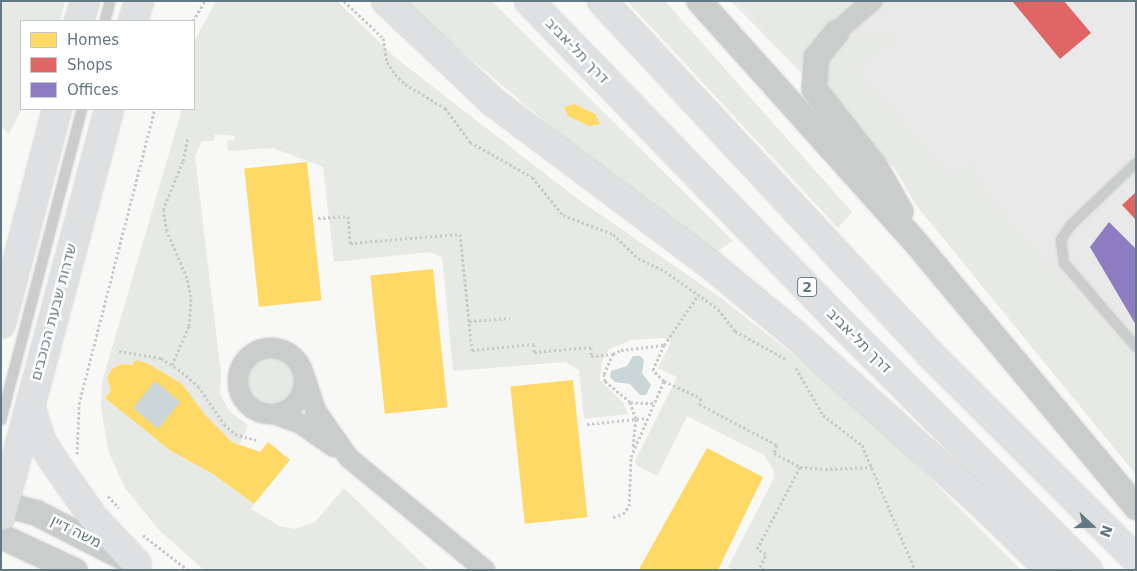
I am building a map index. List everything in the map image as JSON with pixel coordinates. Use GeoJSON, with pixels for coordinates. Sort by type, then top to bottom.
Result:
{"type":"FeatureCollection","features":[{"type":"Feature","properties":{"kind":"main road"},"geometry":{"type":"LineString","coordinates":[[79,20],[85,1]]}},
{"type":"Feature","properties":{"kind":"main road"},"geometry":{"type":"LineString","coordinates":[[386,1],[493,102],[711,265],[792,332],[992,513],[1050,570]]}},
{"type":"Feature","properties":{"kind":"main road","name":"דרך תל-אביב"},"geometry":{"type":"LineString","coordinates":[[529,1],[839,321],[1088,570]]}},
{"type":"Feature","properties":{"kind":"main road"},"geometry":{"type":"LineString","coordinates":[[602,1],[931,355],[1136,558]]}},
{"type":"Feature","properties":{"kind":"main road"},"geometry":{"type":"LineString","coordinates":[[1,324],[56,110]]}},
{"type":"Feature","properties":{"kind":"main road","name":"שדרות שבעת הכוכבים"},"geometry":{"type":"LineString","coordinates":[[2,507],[109,110]]}},
{"type":"Feature","properties":{"kind":"main road"},"geometry":{"type":"LineString","coordinates":[[30,406],[41,440],[53,460],[93,517],[142,567]]}},
{"type":"Feature","properties":{"kind":"street"},"geometry":{"type":"LineString","coordinates":[[699,1],[912,238],[1136,507]]}},
{"type":"Feature","properties":{"kind":"street"},"geometry":{"type":"LineString","coordinates":[[872,1],[836,32],[816,57],[814,88],[874,165],[892,193],[912,238]]}},
{"type":"Feature","properties":{"kind":"street"},"geometry":{"type":"LineString","coordinates":[[347,455],[316,411],[303,372],[296,359],[278,349],[258,351],[243,364],[238,385],[244,399],[259,412],[275,414],[301,424],[347,455],[485,570]]}},
{"type":"Feature","properties":{"kind":"street"},"geometry":{"type":"LineString","coordinates":[[275,414],[289,409],[300,398],[304,382],[303,372]]}},
{"type":"Feature","properties":{"kind":"street","name":"משה דיין"},"geometry":{"type":"LineString","coordinates":[[2,507],[35,512],[142,567]]}},
{"type":"Feature","properties":{"kind":"street"},"geometry":{"type":"LineString","coordinates":[[1,536],[74,570]]}},
{"type":"Feature","properties":{"kind":"lane"},"geometry":{"type":"LineString","coordinates":[[105,20],[110,1]]}},
{"type":"Feature","properties":{"kind":"lane","name":"שדרות שבעת הכוכבים"},"geometry":{"type":"LineString","coordinates":[[1,420],[82,110]]}},
{"type":"Feature","properties":{"kind":"lane"},"geometry":{"type":"LineString","coordinates":[[1136,163],[1071,225],[1060,240],[1064,263],[1136,347]]}},
{"type":"Feature","properties":{"kind":"path"},"geometry":{"type":"LineString","coordinates":[[193,20],[205,1]]}},
{"type":"Feature","properties":{"kind":"path"},"geometry":{"type":"LineString","coordinates":[[344,1],[383,38],[387,62],[395,74],[405,84],[445,108],[470,142],[532,177],[564,215],[613,234],[638,258],[666,271],[718,309],[735,331],[787,359],[797,369],[823,415],[862,444],[874,467],[915,570]]}},
{"type":"Feature","properties":{"kind":"path"},"geometry":{"type":"LineString","coordinates":[[77,460],[79,404],[155,110]]}},
{"type":"Feature","properties":{"kind":"path"},"geometry":{"type":"LineString","coordinates":[[172,365],[189,326],[191,297],[188,278],[168,232],[163,210],[182,160],[188,137]]}},
{"type":"Feature","properties":{"kind":"path"},"geometry":{"type":"LineString","coordinates":[[318,218],[348,216],[350,243],[460,234],[472,350],[534,344],[534,352],[590,348],[591,356],[613,354],[630,348],[664,345]]}},
{"type":"Feature","properties":{"kind":"path"},"geometry":{"type":"LineString","coordinates":[[699,294],[664,345],[652,370],[664,381],[701,398],[699,404],[777,445],[774,453],[800,466],[826,470],[874,467]]}},
{"type":"Feature","properties":{"kind":"path"},"geometry":{"type":"LineString","coordinates":[[469,321],[510,318]]}},
{"type":"Feature","properties":{"kind":"path"},"geometry":{"type":"LineString","coordinates":[[119,351],[161,358],[172,365],[198,386],[224,424],[235,434],[256,440]]}},
{"type":"Feature","properties":{"kind":"path"},"geometry":{"type":"LineString","coordinates":[[613,354],[606,363],[605,381],[630,402],[636,419],[631,457],[629,506],[623,514],[613,517]]}},
{"type":"Feature","properties":{"kind":"path"},"geometry":{"type":"LineString","coordinates":[[631,457],[646,418],[664,381]]}},
{"type":"Feature","properties":{"kind":"path"},"geometry":{"type":"LineString","coordinates":[[630,402],[653,403]]}},
{"type":"Feature","properties":{"kind":"path"},"geometry":{"type":"LineString","coordinates":[[587,424],[646,418]]}},
{"type":"Feature","properties":{"kind":"path"},"geometry":{"type":"LineString","coordinates":[[764,570],[760,567],[766,554],[757,549],[800,466]]}},
{"type":"Feature","properties":{"kind":"path"},"geometry":{"type":"LineString","coordinates":[[107,494],[122,513]]}},
{"type":"Feature","properties":{"kind":"path"},"geometry":{"type":"LineString","coordinates":[[141,533],[188,570]]}},
{"type":"Feature","properties":{"kind":"shaded area"},"geometry":{"type":"Polygon","coordinates":[[[1,1],[65,1],[60,20],[20,20],[21,110],[9,134],[1,126],[1,1]]]}},
{"type":"Feature","properties":{"kind":"shaded area"},"geometry":{"type":"Polygon","coordinates":[[[216,1],[337,1],[396,58],[575,197],[721,298],[805,364],[882,430],[1021,570],[734,570],[728,567],[774,478],[773,469],[764,455],[687,416],[657,476],[637,466],[635,461],[677,377],[658,368],[671,342],[664,338],[631,340],[608,350],[602,361],[600,380],[623,402],[628,414],[584,419],[579,370],[565,362],[453,371],[442,257],[429,252],[334,262],[323,167],[273,148],[228,151],[227,140],[234,140],[235,136],[215,134],[214,141],[202,141],[195,156],[221,373],[220,394],[230,412],[248,425],[240,444],[232,442],[205,416],[182,384],[149,364],[136,360],[132,365],[121,364],[112,369],[107,378],[111,391],[105,398],[171,451],[213,474],[254,504],[251,509],[280,526],[294,529],[315,522],[344,488],[429,570],[204,570],[158,529],[125,488],[109,453],[101,408],[102,382],[182,110],[195,110],[195,40],[216,1]]]}},
{"type":"Feature","properties":{"kind":"shaded area"},"geometry":{"type":"Polygon","coordinates":[[[402,1],[492,1],[733,241],[716,252],[591,160],[402,1]]]}},
{"type":"Feature","properties":{"kind":"shaded area"},"geometry":{"type":"Polygon","coordinates":[[[627,1],[665,1],[852,212],[838,228],[627,1]]]}},
{"type":"Feature","properties":{"kind":"shaded area"},"geometry":{"type":"Polygon","coordinates":[[[731,1],[1136,1],[1136,416],[731,1]]]}},
{"type":"Feature","properties":{"kind":"shaded area"},"geometry":{"type":"Polygon","coordinates":[[[740,1],[856,1],[812,40],[801,65],[791,61],[740,1]]]}},
{"type":"Feature","properties":{"kind":"shaded area"},"geometry":{"type":"Polygon","coordinates":[[[856,33],[899,35],[858,71],[952,178],[969,163],[992,202],[1136,358],[1136,475],[916,205],[891,162],[828,86],[833,53],[856,33]]]}},
{"type":"Feature","properties":{"kind":"shaded area"},"geometry":{"type":"Polygon","coordinates":[[[633,356],[640,356],[644,360],[642,373],[651,385],[646,395],[640,395],[630,384],[615,382],[610,377],[611,371],[627,366],[633,356]]]}},
{"type":"Feature","properties":{"kind":"shaded area"},"geometry":{"type":"Polygon","coordinates":[[[267,357],[275,357],[284,361],[290,367],[294,380],[290,393],[284,399],[275,403],[267,403],[258,399],[252,393],[248,384],[248,376],[252,367],[258,361],[267,357]]]}},
{"type":"Feature","properties":{"kind":"shaded area"},"geometry":{"type":"Polygon","coordinates":[[[146,371],[193,411],[168,441],[120,402],[146,371]]]}},
{"type":"Feature","properties":{"kind":"building: Homes"},"geometry":{"type":"Polygon","coordinates":[[[574,104],[595,114],[600,124],[589,126],[568,116],[564,107],[574,104]]]}},
{"type":"Feature","properties":{"kind":"building: Homes"},"geometry":{"type":"Polygon","coordinates":[[[307,162],[322,300],[259,307],[244,169],[307,162]]]}},
{"type":"Feature","properties":{"kind":"building: Homes"},"geometry":{"type":"Polygon","coordinates":[[[433,269],[448,407],[385,414],[370,276],[433,269]]]}},
{"type":"Feature","properties":{"kind":"building: Homes"},"geometry":{"type":"Polygon","coordinates":[[[136,360],[149,364],[182,384],[206,416],[232,442],[260,452],[268,442],[290,460],[254,504],[213,474],[171,451],[105,398],[111,391],[107,378],[112,369],[121,364],[132,365],[136,360]],[[155,381],[133,408],[158,429],[180,402],[155,381]]]}},
{"type":"Feature","properties":{"kind":"building: Homes"},"geometry":{"type":"Polygon","coordinates":[[[573,380],[587,517],[525,524],[510,387],[573,380]]]}},
{"type":"Feature","properties":{"kind":"building: Homes"},"geometry":{"type":"Polygon","coordinates":[[[707,448],[763,477],[718,570],[639,569],[707,448]]]}},
{"type":"Feature","properties":{"kind":"building: Shops"},"geometry":{"type":"Polygon","coordinates":[[[1012,1],[1064,1],[1091,33],[1060,59],[1012,1]]]}},
{"type":"Feature","properties":{"kind":"building: Shops"},"geometry":{"type":"Polygon","coordinates":[[[1136,192],[1136,220],[1122,205],[1136,192]]]}},
{"type":"Feature","properties":{"kind":"building: Offices"},"geometry":{"type":"Polygon","coordinates":[[[1109,222],[1136,249],[1136,325],[1090,247],[1109,222]]]}}]}
